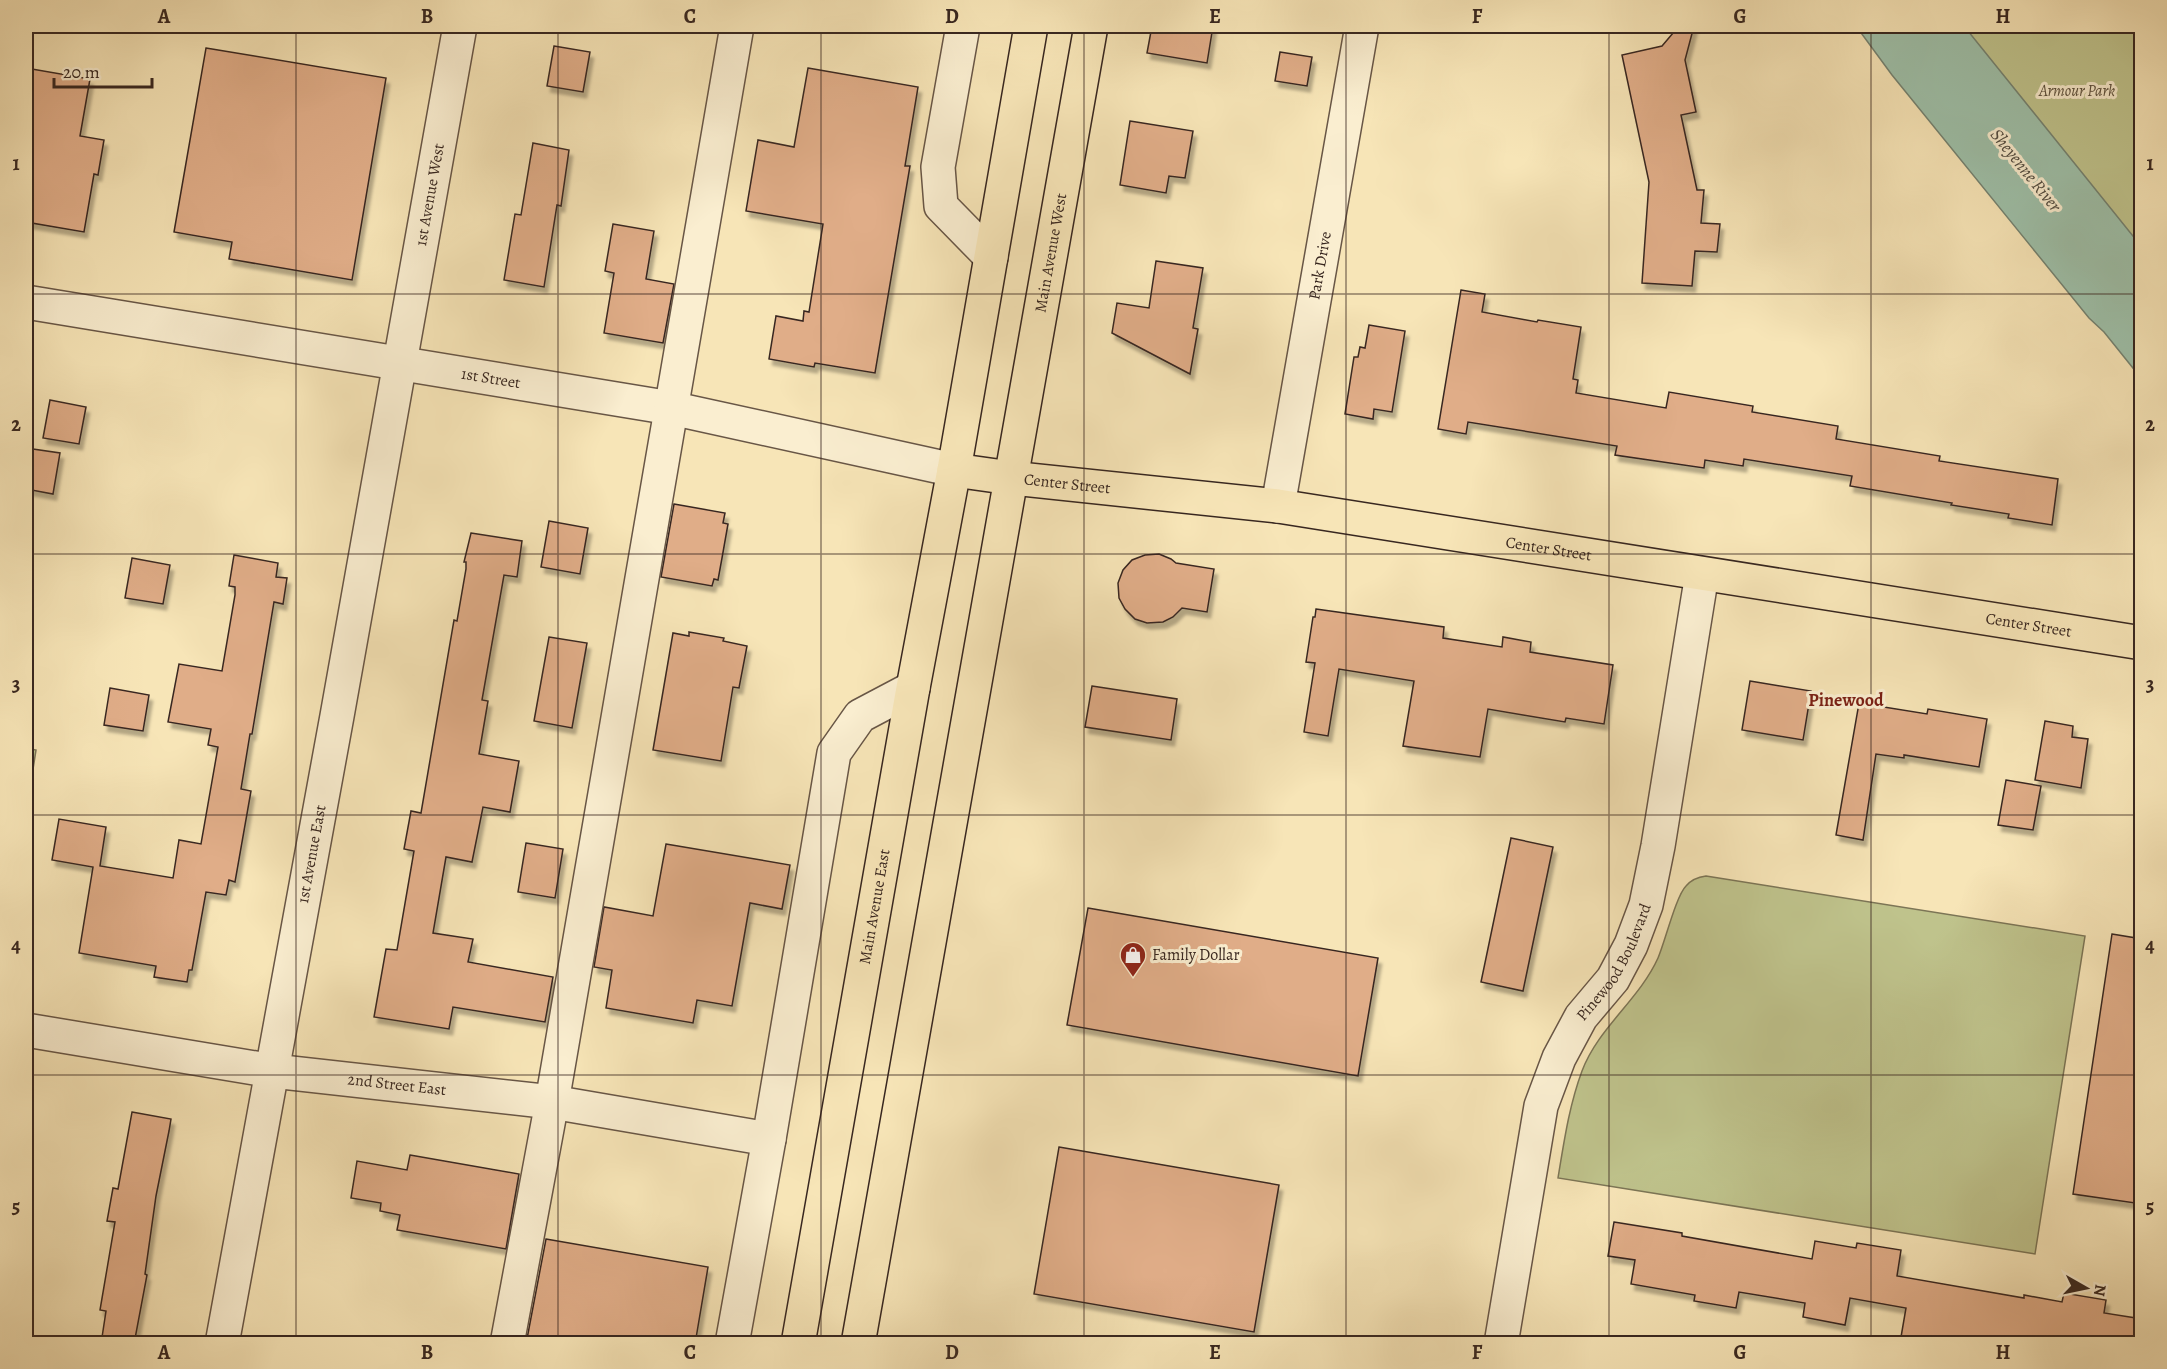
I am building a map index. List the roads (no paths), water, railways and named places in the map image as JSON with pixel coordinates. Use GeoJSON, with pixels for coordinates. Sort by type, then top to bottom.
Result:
{"type":"FeatureCollection","features":[{"type":"Feature","properties":{"kind":"main road"},"geometry":{"type":"LineString","coordinates":[[954,470],[1031,26]]}},
{"type":"Feature","properties":{"kind":"main road","name":"Main Avenue West"},"geometry":{"type":"LineString","coordinates":[[1011,478],[1091,26]]}},
{"type":"Feature","properties":{"kind":"main road","name":"Center Street"},"geometry":{"type":"LineString","coordinates":[[954,470],[1278,506],[2142,644]]}},
{"type":"Feature","properties":{"kind":"main road","name":"Main Avenue East"},"geometry":{"type":"LineString","coordinates":[[798,1344],[913,688],[954,470]]}},
{"type":"Feature","properties":{"kind":"main road"},"geometry":{"type":"LineString","coordinates":[[858,1344],[1011,478]]}},
{"type":"Feature","properties":{"kind":"street","name":"1st Avenue West"},"geometry":{"type":"LineString","coordinates":[[399,363],[460,26]]}},
{"type":"Feature","properties":{"kind":"street"},"geometry":{"type":"LineString","coordinates":[[507,1344],[552,1102],[737,26]]}},
{"type":"Feature","properties":{"kind":"street"},"geometry":{"type":"LineString","coordinates":[[963,26],[938,167],[940,206],[991,257]]}},
{"type":"Feature","properties":{"kind":"street","name":"Park Drive"},"geometry":{"type":"LineString","coordinates":[[1278,506],[1362,26]]}},
{"type":"Feature","properties":{"kind":"street","name":"1st Street"},"geometry":{"type":"LineString","coordinates":[[26,302],[671,408],[954,470]]}},
{"type":"Feature","properties":{"kind":"street","name":"1st Avenue East"},"geometry":{"type":"LineString","coordinates":[[222,1344],[399,363]]}},
{"type":"Feature","properties":{"kind":"street","name":"Pinewood Boulevard"},"geometry":{"type":"LineString","coordinates":[[1502,1343],[1541,1106],[1559,1058],[1581,1017],[1613,979],[1631,945],[1646,905],[1658,846],[1702,574]]}},
{"type":"Feature","properties":{"kind":"street"},"geometry":{"type":"LineString","coordinates":[[732,1344],[834,753],[860,716],[913,688]]}},
{"type":"Feature","properties":{"kind":"street","name":"2nd Street East"},"geometry":{"type":"LineString","coordinates":[[26,1030],[273,1071],[552,1102],[769,1139]]}},
{"type":"Feature","properties":{"kind":"water","name":"Sheyenne River"},"geometry":{"type":"Polygon","coordinates":[[[1856,26],[1964,26],[2141,246],[2141,378],[2104,332],[2089,318],[1892,75],[1856,26]]]}},
{"type":"Feature","properties":{"kind":"place","name":"Family Dollar"},"geometry":{"type":"Point","coordinates":[1133,978]}},
{"type":"Feature","properties":{"kind":"district","name":"Pinewood"},"geometry":{"type":"Point","coordinates":[1846,700]}},
{"type":"Feature","properties":{"kind":"park label","name":"Armour Park"},"geometry":{"type":"Point","coordinates":[2077,91]}}]}
